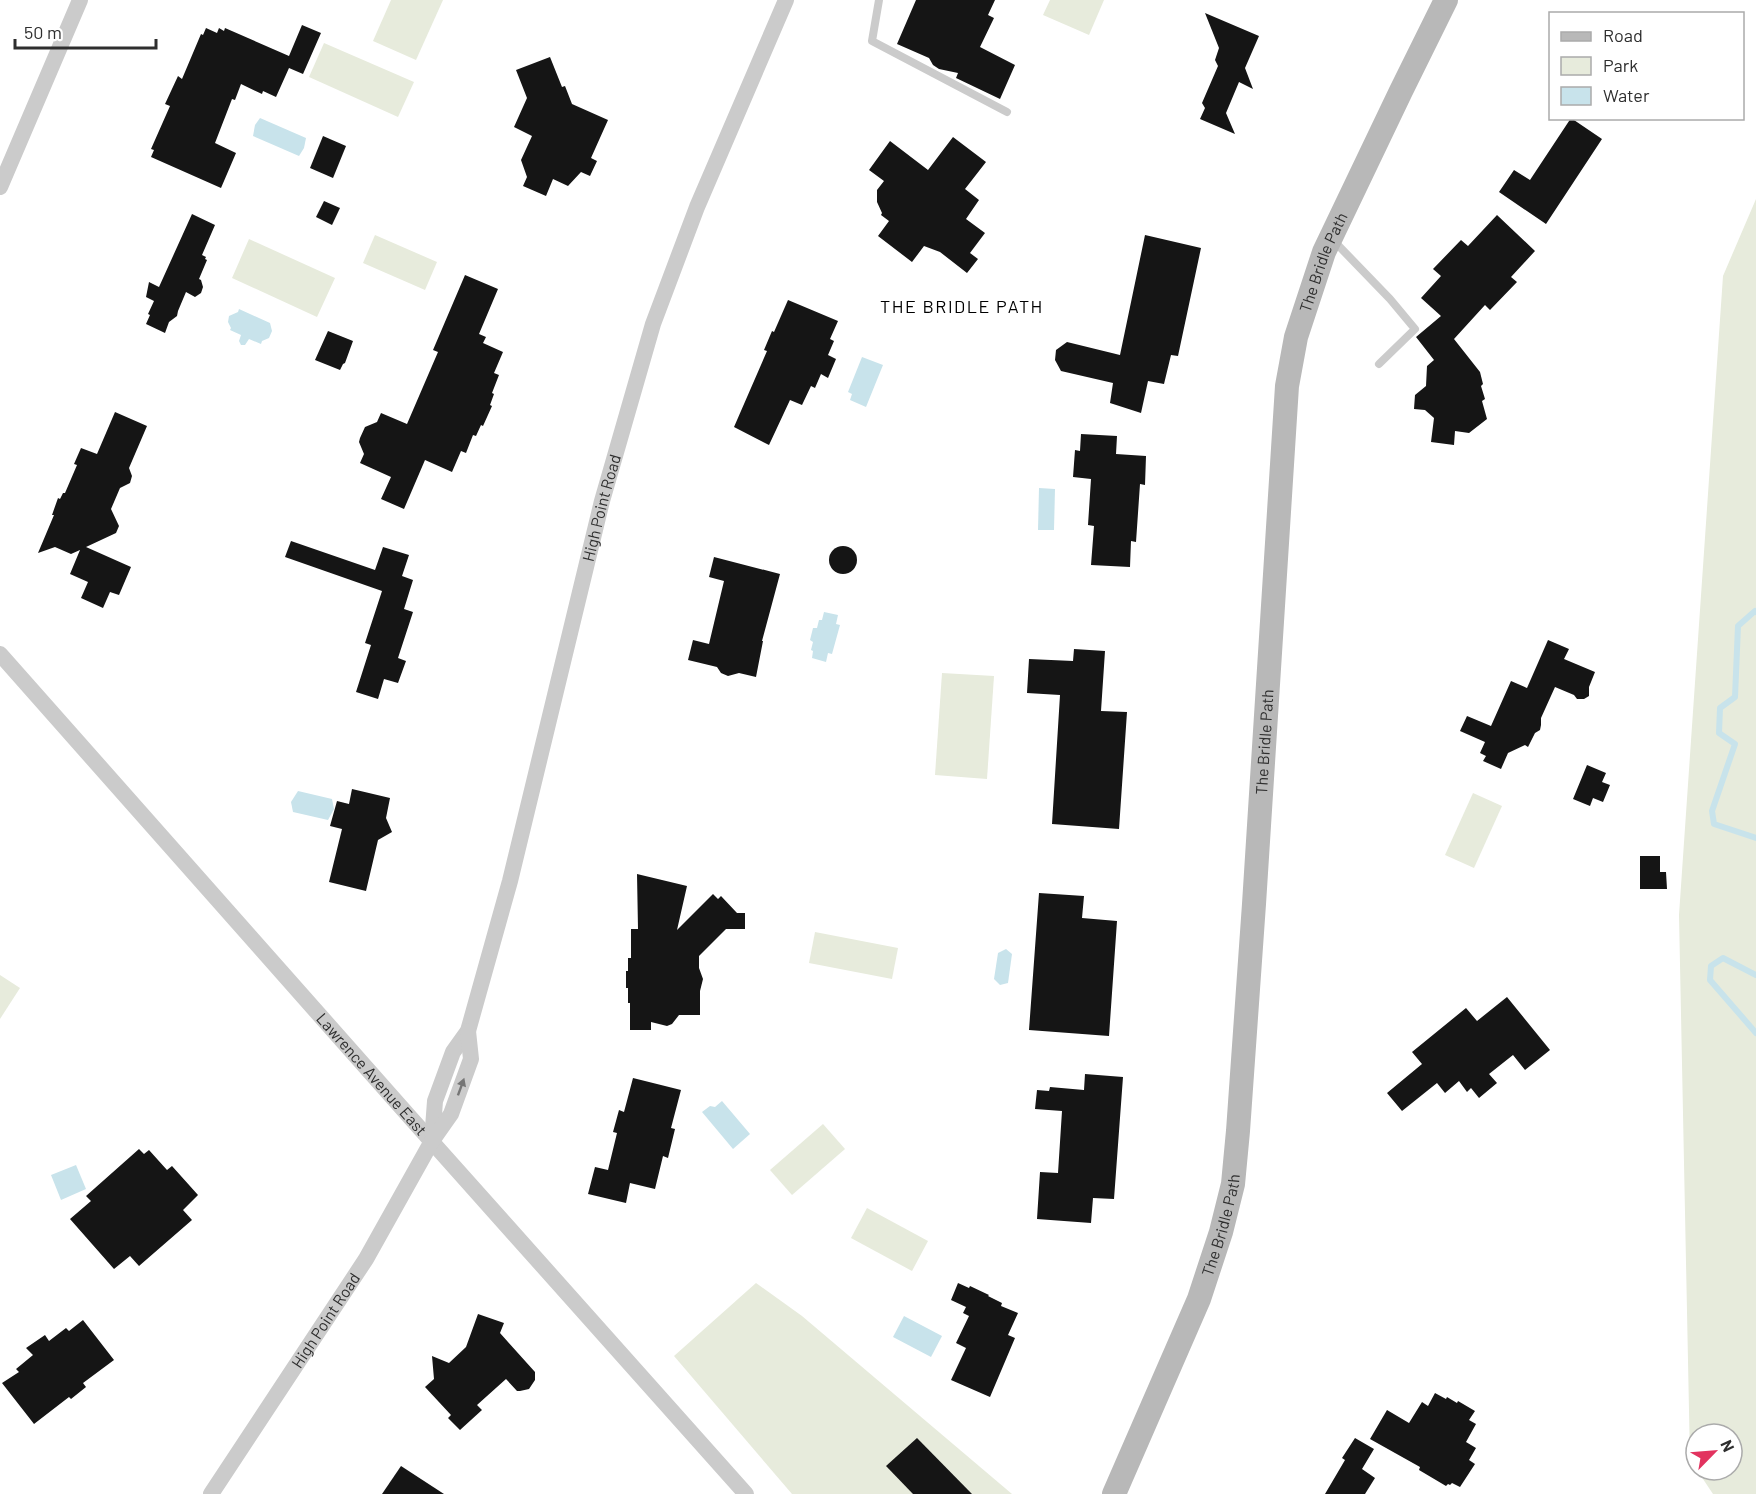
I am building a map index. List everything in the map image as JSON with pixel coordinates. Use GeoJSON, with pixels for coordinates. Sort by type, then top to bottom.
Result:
{"type":"FeatureCollection","features":[{"type":"Feature","properties":{"kind":"street"},"geometry":{"type":"LineString","coordinates":[[0,187],[80,0]]}},
{"type":"Feature","properties":{"kind":"street","name":"High Point Road"},"geometry":{"type":"LineString","coordinates":[[211,1494],[366,1259],[432,1142],[435,1101],[453,1052],[468,1031],[510,881],[602,501],[653,324],[697,207],[786,0]]}},
{"type":"Feature","properties":{"kind":"street","name":"The Bridle Path"},"geometry":{"type":"LineString","coordinates":[[1114,1494],[1199,1299],[1221,1232],[1233,1184],[1253,916],[1287,386],[1296,337],[1324,252],[1446,0]]}},
{"type":"Feature","properties":{"kind":"street","name":"Lawrence Avenue East"},"geometry":{"type":"LineString","coordinates":[[0,654],[746,1494]]}},
{"type":"Feature","properties":{"kind":"lane"},"geometry":{"type":"LineString","coordinates":[[879,0],[872,41],[1006,112]]}},
{"type":"Feature","properties":{"kind":"lane"},"geometry":{"type":"LineString","coordinates":[[1331,238],[1390,299],[1415,329],[1379,364]]}},
{"type":"Feature","properties":{"kind":"green space"},"geometry":{"type":"Polygon","coordinates":[[[391,0],[443,0],[416,60],[373,41],[391,0]]]}},
{"type":"Feature","properties":{"kind":"green space"},"geometry":{"type":"Polygon","coordinates":[[[1050,0],[1104,0],[1089,35],[1043,15],[1050,0]]]}},
{"type":"Feature","properties":{"kind":"green space"},"geometry":{"type":"Polygon","coordinates":[[[324,43],[414,82],[398,117],[309,77],[324,43]]]}},
{"type":"Feature","properties":{"kind":"green space"},"geometry":{"type":"Polygon","coordinates":[[[1756,199],[1756,1494],[1713,1494],[1705,1482],[1744,1482],[1744,1422],[1689,1422],[1679,915],[1723,276],[1756,199]]]}},
{"type":"Feature","properties":{"kind":"green space"},"geometry":{"type":"Polygon","coordinates":[[[375,235],[437,262],[425,290],[363,263],[375,235]]]}},
{"type":"Feature","properties":{"kind":"green space"},"geometry":{"type":"Polygon","coordinates":[[[249,239],[335,278],[317,317],[232,278],[249,239]]]}},
{"type":"Feature","properties":{"kind":"green space"},"geometry":{"type":"Polygon","coordinates":[[[942,673],[994,676],[987,779],[935,775],[942,673]]]}},
{"type":"Feature","properties":{"kind":"green space"},"geometry":{"type":"Polygon","coordinates":[[[1473,793],[1502,806],[1474,868],[1445,855],[1473,793]]]}},
{"type":"Feature","properties":{"kind":"green space"},"geometry":{"type":"Polygon","coordinates":[[[815,932],[898,948],[892,979],[809,963],[815,932]]]}},
{"type":"Feature","properties":{"kind":"green space"},"geometry":{"type":"Polygon","coordinates":[[[0,975],[20,988],[0,1019],[0,975]]]}},
{"type":"Feature","properties":{"kind":"green space"},"geometry":{"type":"Polygon","coordinates":[[[823,1124],[845,1149],[792,1195],[770,1170],[823,1124]]]}},
{"type":"Feature","properties":{"kind":"green space"},"geometry":{"type":"Polygon","coordinates":[[[867,1208],[928,1241],[912,1271],[851,1238],[867,1208]]]}},
{"type":"Feature","properties":{"kind":"green space"},"geometry":{"type":"Polygon","coordinates":[[[756,1283],[802,1316],[1012,1494],[792,1494],[674,1356],[756,1283]]]}},
{"type":"Feature","properties":{"kind":"water"},"geometry":{"type":"Polygon","coordinates":[[[260,118],[306,138],[299,156],[253,136],[255,125],[260,118]]]}},
{"type":"Feature","properties":{"kind":"water"},"geometry":{"type":"Polygon","coordinates":[[[239,309],[270,323],[272,331],[269,338],[261,344],[249,339],[245,345],[241,345],[239,341],[241,335],[230,330],[228,322],[229,316],[238,312],[239,309]]]}},
{"type":"Feature","properties":{"kind":"water"},"geometry":{"type":"Polygon","coordinates":[[[862,357],[883,365],[866,407],[850,400],[852,394],[848,392],[862,357]]]}},
{"type":"Feature","properties":{"kind":"water"},"geometry":{"type":"Polygon","coordinates":[[[1039,488],[1055,489],[1054,530],[1038,530],[1039,488]]]}},
{"type":"Feature","properties":{"kind":"water"},"geometry":{"type":"Polygon","coordinates":[[[824,612],[838,615],[836,624],[840,625],[832,654],[828,653],[826,662],[812,658],[813,642],[810,640],[813,628],[817,628],[824,612]]]}},
{"type":"Feature","properties":{"kind":"water"},"geometry":{"type":"Polygon","coordinates":[[[298,791],[332,799],[334,809],[328,820],[293,812],[291,802],[298,791]]]}},
{"type":"Feature","properties":{"kind":"water"},"geometry":{"type":"Polygon","coordinates":[[[1006,949],[1012,954],[1008,983],[1000,985],[994,979],[998,953],[1006,949]]]}},
{"type":"Feature","properties":{"kind":"water"},"geometry":{"type":"Polygon","coordinates":[[[722,1101],[750,1134],[733,1149],[702,1112],[710,1106],[715,1107],[722,1101]]]}},
{"type":"Feature","properties":{"kind":"water"},"geometry":{"type":"Polygon","coordinates":[[[76,1165],[86,1189],[61,1200],[51,1175],[76,1165]]]}},
{"type":"Feature","properties":{"kind":"water"},"geometry":{"type":"Polygon","coordinates":[[[904,1316],[942,1336],[931,1357],[893,1337],[904,1316]]]}},
{"type":"Feature","properties":{"kind":"building"},"geometry":{"type":"Polygon","coordinates":[[[916,0],[995,0],[988,15],[994,18],[980,47],[1015,65],[1000,99],[956,78],[958,73],[939,69],[929,58],[897,44],[916,0]]]}},
{"type":"Feature","properties":{"kind":"building"},"geometry":{"type":"Polygon","coordinates":[[[1205,13],[1259,36],[1245,68],[1253,89],[1239,82],[1226,113],[1235,134],[1200,119],[1205,108],[1202,103],[1218,66],[1215,60],[1219,48],[1205,13]]]}},
{"type":"Feature","properties":{"kind":"building"},"geometry":{"type":"Polygon","coordinates":[[[302,25],[321,33],[303,74],[289,68],[276,97],[263,91],[262,94],[241,84],[235,100],[232,99],[215,143],[236,153],[221,188],[151,157],[154,150],[151,149],[170,106],[165,104],[178,76],[182,79],[201,34],[203,35],[206,28],[217,33],[219,28],[224,31],[225,28],[289,56],[302,25]]]}},
{"type":"Feature","properties":{"kind":"building"},"geometry":{"type":"Polygon","coordinates":[[[550,57],[562,87],[565,86],[572,104],[608,120],[591,158],[597,161],[590,176],[581,172],[568,186],[553,179],[546,196],[523,186],[527,177],[521,160],[532,136],[514,127],[527,98],[516,70],[550,57]]]}},
{"type":"Feature","properties":{"kind":"building"},"geometry":{"type":"Polygon","coordinates":[[[1570,120],[1574,120],[1602,139],[1546,224],[1499,192],[1514,170],[1530,180],[1570,120]]]}},
{"type":"Feature","properties":{"kind":"building"},"geometry":{"type":"Polygon","coordinates":[[[323,136],[346,146],[333,178],[310,168],[323,136]]]}},
{"type":"Feature","properties":{"kind":"building"},"geometry":{"type":"Polygon","coordinates":[[[953,137],[986,162],[965,189],[979,200],[966,219],[985,233],[970,253],[978,259],[967,273],[940,252],[924,246],[912,262],[878,236],[889,221],[881,215],[877,202],[877,190],[884,181],[869,170],[890,141],[928,170],[953,137]]]}},
{"type":"Feature","properties":{"kind":"building"},"geometry":{"type":"Polygon","coordinates":[[[324,201],[340,208],[332,225],[316,217],[324,201]]]}},
{"type":"Feature","properties":{"kind":"building"},"geometry":{"type":"Polygon","coordinates":[[[192,214],[215,225],[202,255],[207,260],[199,279],[203,287],[201,293],[195,297],[186,292],[177,316],[169,322],[165,333],[146,324],[154,301],[146,297],[149,282],[159,287],[192,214]]]}},
{"type":"Feature","properties":{"kind":"building"},"geometry":{"type":"Polygon","coordinates":[[[1497,215],[1535,251],[1511,277],[1517,282],[1490,310],[1485,305],[1454,339],[1480,372],[1485,399],[1482,401],[1487,419],[1469,433],[1455,431],[1454,445],[1431,442],[1434,418],[1425,410],[1414,409],[1415,395],[1426,386],[1427,366],[1434,360],[1416,337],[1441,316],[1421,298],[1441,276],[1433,269],[1461,240],[1468,246],[1497,215]]]}},
{"type":"Feature","properties":{"kind":"building"},"geometry":{"type":"Polygon","coordinates":[[[1145,235],[1201,248],[1178,356],[1171,355],[1164,384],[1148,381],[1141,413],[1110,403],[1113,383],[1061,371],[1055,360],[1056,350],[1067,342],[1120,355],[1145,235]]]}},
{"type":"Feature","properties":{"kind":"building"},"geometry":{"type":"Polygon","coordinates":[[[465,275],[498,289],[479,334],[486,337],[483,343],[503,352],[494,373],[499,375],[492,393],[494,394],[490,405],[492,406],[483,426],[481,425],[476,436],[473,435],[466,453],[461,451],[452,472],[425,460],[404,509],[381,499],[391,477],[360,463],[364,454],[359,442],[360,438],[365,427],[377,422],[381,413],[407,424],[438,352],[433,350],[465,275]]]}},
{"type":"Feature","properties":{"kind":"building"},"geometry":{"type":"Polygon","coordinates":[[[788,300],[838,321],[830,339],[834,341],[828,355],[836,359],[828,378],[821,374],[815,388],[811,386],[802,405],[790,400],[769,445],[734,427],[767,351],[764,350],[772,331],[774,332],[788,300]]]}},
{"type":"Feature","properties":{"kind":"building"},"geometry":{"type":"Polygon","coordinates":[[[328,331],[353,341],[340,370],[315,360],[328,331]]]}},
{"type":"Feature","properties":{"kind":"building"},"geometry":{"type":"Polygon","coordinates":[[[115,412],[147,426],[129,468],[132,476],[130,483],[120,488],[111,509],[119,526],[116,533],[86,547],[131,567],[119,595],[110,592],[103,608],[81,598],[88,582],[70,574],[80,550],[71,554],[55,547],[38,553],[54,515],[52,515],[58,498],[60,499],[65,493],[77,465],[74,464],[81,448],[97,454],[115,412]]]}},
{"type":"Feature","properties":{"kind":"building"},"geometry":{"type":"Polygon","coordinates":[[[1081,434],[1117,436],[1116,454],[1146,456],[1145,485],[1140,484],[1136,542],[1131,541],[1130,567],[1091,565],[1094,526],[1088,525],[1091,479],[1073,477],[1075,450],[1080,451],[1081,434]]]}},
{"type":"Feature","properties":{"kind":"building"},"geometry":{"type":"Polygon","coordinates":[[[291,541],[375,570],[383,547],[409,555],[402,576],[413,580],[404,609],[413,612],[398,658],[406,661],[398,683],[384,679],[378,699],[356,692],[371,645],[365,643],[382,591],[285,557],[291,541]]]}},
{"type":"Feature","properties":{"kind":"building"},"geometry":{"type":"Polygon","coordinates":[[[843,546],[853,550],[857,560],[853,570],[843,574],[833,570],[829,560],[833,550],[843,546]]]}},
{"type":"Feature","properties":{"kind":"building"},"geometry":{"type":"Polygon","coordinates":[[[714,557],[780,574],[762,641],[756,677],[739,673],[728,676],[721,673],[717,667],[688,660],[693,640],[709,644],[724,581],[709,577],[714,557]]]}},
{"type":"Feature","properties":{"kind":"building"},"geometry":{"type":"Polygon","coordinates":[[[1548,640],[1569,649],[1564,659],[1595,672],[1589,687],[1589,696],[1577,699],[1574,695],[1555,687],[1541,718],[1540,730],[1535,733],[1528,747],[1525,745],[1508,753],[1501,769],[1483,761],[1486,756],[1480,753],[1485,742],[1460,731],[1467,716],[1491,726],[1511,681],[1527,688],[1548,640]]]}},
{"type":"Feature","properties":{"kind":"building"},"geometry":{"type":"Polygon","coordinates":[[[1074,649],[1105,651],[1101,711],[1127,712],[1119,829],[1052,824],[1060,695],[1027,693],[1029,659],[1073,661],[1074,649]]]}},
{"type":"Feature","properties":{"kind":"building"},"geometry":{"type":"Polygon","coordinates":[[[1587,765],[1606,773],[1602,782],[1610,785],[1603,802],[1593,798],[1590,806],[1573,799],[1587,765]]]}},
{"type":"Feature","properties":{"kind":"building"},"geometry":{"type":"Polygon","coordinates":[[[352,789],[390,798],[386,818],[392,832],[378,840],[366,891],[329,882],[342,829],[330,826],[337,801],[349,804],[352,789]]]}},
{"type":"Feature","properties":{"kind":"building"},"geometry":{"type":"Polygon","coordinates":[[[1640,856],[1660,856],[1660,872],[1666,872],[1667,889],[1640,889],[1640,856]]]}},
{"type":"Feature","properties":{"kind":"building"},"geometry":{"type":"Polygon","coordinates":[[[637,874],[687,886],[677,930],[713,894],[718,899],[721,896],[737,913],[745,913],[745,929],[726,929],[699,956],[699,968],[703,979],[700,991],[700,1015],[679,1015],[672,1024],[667,1026],[651,1022],[651,1030],[630,1030],[630,1003],[628,1003],[628,988],[626,988],[628,958],[631,958],[631,929],[638,929],[637,874]]]}},
{"type":"Feature","properties":{"kind":"building"},"geometry":{"type":"Polygon","coordinates":[[[1039,893],[1084,896],[1082,918],[1117,921],[1109,1036],[1029,1030],[1039,893]]]}},
{"type":"Feature","properties":{"kind":"building"},"geometry":{"type":"Polygon","coordinates":[[[1507,997],[1550,1050],[1525,1070],[1513,1055],[1489,1074],[1497,1083],[1479,1098],[1471,1088],[1467,1092],[1459,1081],[1445,1093],[1437,1083],[1402,1111],[1387,1093],[1422,1064],[1412,1052],[1466,1008],[1477,1021],[1507,997]]]}},
{"type":"Feature","properties":{"kind":"building"},"geometry":{"type":"Polygon","coordinates":[[[1085,1074],[1123,1077],[1114,1199],[1093,1198],[1091,1223],[1037,1219],[1040,1172],[1058,1173],[1062,1111],[1035,1109],[1037,1090],[1049,1091],[1050,1087],[1084,1090],[1085,1074]]]}},
{"type":"Feature","properties":{"kind":"building"},"geometry":{"type":"Polygon","coordinates":[[[633,1078],[681,1090],[671,1128],[675,1129],[668,1158],[663,1156],[655,1189],[630,1183],[626,1203],[588,1194],[595,1167],[608,1170],[617,1133],[613,1132],[619,1110],[624,1112],[633,1078]]]}},
{"type":"Feature","properties":{"kind":"building"},"geometry":{"type":"Polygon","coordinates":[[[139,1149],[144,1154],[149,1150],[167,1170],[172,1166],[198,1195],[183,1210],[192,1220],[139,1266],[130,1256],[114,1269],[70,1219],[91,1201],[86,1196],[139,1149]]]}},
{"type":"Feature","properties":{"kind":"building"},"geometry":{"type":"Polygon","coordinates":[[[958,1283],[989,1295],[1002,1303],[1001,1306],[1018,1313],[1008,1335],[1015,1338],[990,1397],[951,1380],[966,1348],[956,1343],[969,1316],[963,1313],[966,1307],[951,1300],[958,1283]]]}},
{"type":"Feature","properties":{"kind":"building"},"geometry":{"type":"Polygon","coordinates":[[[478,1314],[504,1323],[500,1333],[535,1372],[535,1380],[529,1389],[517,1391],[506,1379],[477,1405],[482,1410],[460,1430],[448,1418],[451,1415],[425,1387],[434,1379],[432,1356],[449,1363],[466,1347],[478,1314]]]}},
{"type":"Feature","properties":{"kind":"building"},"geometry":{"type":"Polygon","coordinates":[[[83,1320],[114,1360],[83,1383],[86,1387],[71,1399],[69,1397],[34,1424],[2,1383],[19,1372],[16,1369],[33,1355],[26,1348],[45,1335],[49,1341],[66,1328],[69,1331],[83,1320]]]}},
{"type":"Feature","properties":{"kind":"building"},"geometry":{"type":"Polygon","coordinates":[[[1435,1393],[1457,1403],[1458,1401],[1475,1411],[1469,1420],[1476,1424],[1466,1442],[1476,1448],[1469,1460],[1475,1464],[1460,1487],[1452,1483],[1446,1486],[1419,1470],[1420,1467],[1370,1439],[1387,1410],[1409,1423],[1422,1402],[1428,1406],[1435,1393]]]}},
{"type":"Feature","properties":{"kind":"building"},"geometry":{"type":"Polygon","coordinates":[[[917,1438],[972,1494],[913,1494],[886,1466],[917,1438]]]}},
{"type":"Feature","properties":{"kind":"building"},"geometry":{"type":"Polygon","coordinates":[[[1355,1438],[1374,1449],[1362,1469],[1375,1478],[1365,1494],[1325,1494],[1345,1460],[1342,1458],[1355,1438]]]}},
{"type":"Feature","properties":{"kind":"building"},"geometry":{"type":"Polygon","coordinates":[[[401,1466],[444,1494],[382,1494],[401,1466]]]}},
{"type":"Feature","properties":{"kind":"waterway"},"geometry":{"type":"LineString","coordinates":[[1756,612],[1738,626],[1735,697],[1720,708],[1719,733],[1735,744],[1712,811],[1714,824],[1756,838]]}},
{"type":"Feature","properties":{"kind":"waterway"},"geometry":{"type":"LineString","coordinates":[[1756,975],[1723,958],[1711,966],[1710,980],[1756,1033]]}},
{"type":"Feature","properties":{"kind":"district","name":"THE BRIDLE PATH"},"geometry":{"type":"Point","coordinates":[962,307]}}]}
